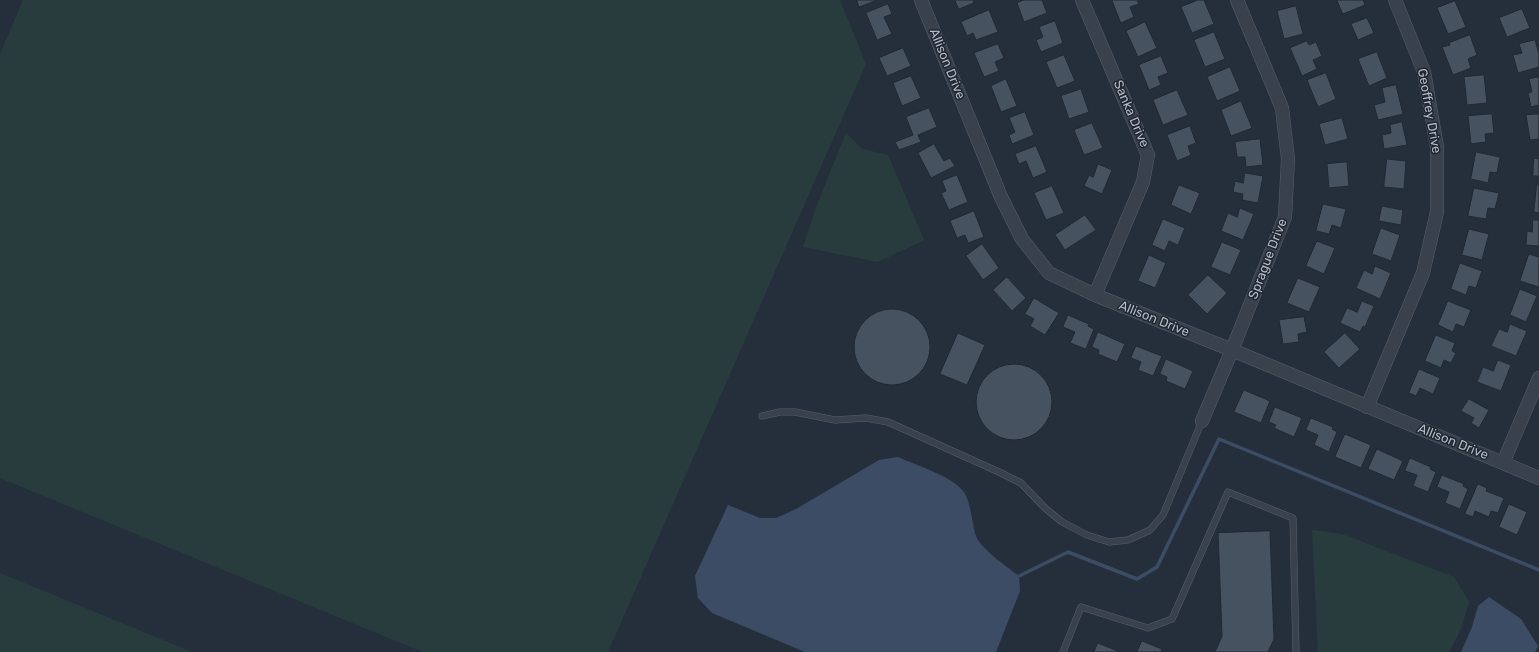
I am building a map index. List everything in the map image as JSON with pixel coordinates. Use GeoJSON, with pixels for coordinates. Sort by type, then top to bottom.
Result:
{"type":"FeatureCollection","features":[{"type":"Feature","properties":{"kind":"street","name":"Allison Drive"},"geometry":{"type":"LineString","coordinates":[[921,0],[1002,197],[1022,239],[1049,272],[1095,295],[1232,350],[1539,478]]}},
{"type":"Feature","properties":{"kind":"street","name":"Sanka Drive"},"geometry":{"type":"LineString","coordinates":[[1082,0],[1148,154],[1143,182],[1095,295]]}},
{"type":"Feature","properties":{"kind":"street","name":"Sprague Drive"},"geometry":{"type":"LineString","coordinates":[[1202,421],[1285,217],[1288,159],[1282,108],[1238,0]]}},
{"type":"Feature","properties":{"kind":"street","name":"Geoffrey Drive"},"geometry":{"type":"LineString","coordinates":[[1366,407],[1423,273],[1437,212],[1437,147],[1424,72],[1395,0]]}},
{"type":"Feature","properties":{"kind":"street"},"geometry":{"type":"LineString","coordinates":[[1503,463],[1539,378]]}},
{"type":"Feature","properties":{"kind":"lane"},"geometry":{"type":"LineString","coordinates":[[762,416],[780,412],[794,412],[835,420],[866,418],[888,422],[1021,483],[1045,508],[1062,522],[1087,535],[1108,542],[1128,540],[1150,530],[1163,515],[1202,421]]}},
{"type":"Feature","properties":{"kind":"lane"},"geometry":{"type":"LineString","coordinates":[[1063,652],[1081,607],[1148,628],[1172,619],[1228,492],[1293,518],[1296,652]]}},
{"type":"Feature","properties":{"kind":"green space"},"geometry":{"type":"Polygon","coordinates":[[[23,0],[840,0],[866,64],[608,652],[423,652],[0,478],[0,54],[23,0]]]}},
{"type":"Feature","properties":{"kind":"green space"},"geometry":{"type":"Polygon","coordinates":[[[846,133],[862,149],[888,155],[924,240],[878,262],[803,247],[817,205],[846,133]]]}},
{"type":"Feature","properties":{"kind":"green space"},"geometry":{"type":"Polygon","coordinates":[[[1312,530],[1342,534],[1454,577],[1469,602],[1461,629],[1449,652],[1318,652],[1312,530]]]}},
{"type":"Feature","properties":{"kind":"green space"},"geometry":{"type":"Polygon","coordinates":[[[0,573],[192,652],[0,652],[0,573]]]}},
{"type":"Feature","properties":{"kind":"water"},"geometry":{"type":"Polygon","coordinates":[[[898,457],[933,471],[951,480],[958,486],[966,495],[976,536],[979,541],[995,558],[1019,576],[1020,591],[996,652],[805,652],[712,613],[698,598],[695,576],[728,505],[760,518],[776,518],[796,509],[879,460],[898,457]]]}},
{"type":"Feature","properties":{"kind":"water"},"geometry":{"type":"Polygon","coordinates":[[[1489,597],[1521,619],[1538,646],[1535,652],[1461,652],[1472,627],[1478,606],[1489,597]]]}},
{"type":"Feature","properties":{"kind":"building"},"geometry":{"type":"Polygon","coordinates":[[[857,0],[875,0],[875,1],[859,7],[857,0]]]}},
{"type":"Feature","properties":{"kind":"building"},"geometry":{"type":"Polygon","coordinates":[[[955,0],[973,0],[974,3],[959,9],[955,0]]]}},
{"type":"Feature","properties":{"kind":"building"},"geometry":{"type":"Polygon","coordinates":[[[1024,0],[1042,0],[1047,13],[1024,22],[1017,3],[1024,0]]]}},
{"type":"Feature","properties":{"kind":"building"},"geometry":{"type":"Polygon","coordinates":[[[1112,0],[1137,0],[1139,4],[1130,7],[1134,17],[1121,23],[1112,0]]]}},
{"type":"Feature","properties":{"kind":"building"},"geometry":{"type":"Polygon","coordinates":[[[1198,0],[1204,0],[1214,24],[1192,33],[1181,7],[1198,0]]]}},
{"type":"Feature","properties":{"kind":"building"},"geometry":{"type":"Polygon","coordinates":[[[1337,0],[1363,0],[1365,5],[1343,14],[1337,0]]]}},
{"type":"Feature","properties":{"kind":"building"},"geometry":{"type":"Polygon","coordinates":[[[1455,1],[1466,27],[1448,34],[1437,8],[1455,1]]]}},
{"type":"Feature","properties":{"kind":"building"},"geometry":{"type":"Polygon","coordinates":[[[888,4],[892,14],[884,17],[892,34],[877,40],[866,13],[888,4]]]}},
{"type":"Feature","properties":{"kind":"building"},"geometry":{"type":"Polygon","coordinates":[[[1296,6],[1303,34],[1284,39],[1277,11],[1296,6]]]}},
{"type":"Feature","properties":{"kind":"building"},"geometry":{"type":"Polygon","coordinates":[[[1522,9],[1530,28],[1507,37],[1499,18],[1522,9]]]}},
{"type":"Feature","properties":{"kind":"building"},"geometry":{"type":"Polygon","coordinates":[[[989,10],[998,32],[976,40],[973,33],[967,36],[961,22],[989,10]]]}},
{"type":"Feature","properties":{"kind":"building"},"geometry":{"type":"Polygon","coordinates":[[[1367,18],[1374,33],[1358,40],[1351,24],[1367,18]]]}},
{"type":"Feature","properties":{"kind":"building"},"geometry":{"type":"Polygon","coordinates":[[[1055,21],[1063,43],[1041,52],[1036,40],[1043,37],[1039,27],[1055,21]]]}},
{"type":"Feature","properties":{"kind":"building"},"geometry":{"type":"Polygon","coordinates":[[[1145,22],[1157,48],[1138,57],[1126,31],[1145,22]]]}},
{"type":"Feature","properties":{"kind":"building"},"geometry":{"type":"Polygon","coordinates":[[[1214,32],[1225,59],[1205,67],[1194,40],[1214,32]]]}},
{"type":"Feature","properties":{"kind":"building"},"geometry":{"type":"Polygon","coordinates":[[[1470,35],[1477,55],[1468,59],[1471,68],[1453,75],[1442,47],[1450,45],[1449,43],[1470,35]]]}},
{"type":"Feature","properties":{"kind":"building"},"geometry":{"type":"Polygon","coordinates":[[[1535,40],[1539,54],[1539,67],[1518,73],[1513,55],[1522,53],[1519,44],[1535,40]]]}},
{"type":"Feature","properties":{"kind":"building"},"geometry":{"type":"Polygon","coordinates":[[[1307,41],[1309,45],[1316,42],[1322,56],[1313,60],[1317,69],[1302,76],[1290,48],[1307,41]]]}},
{"type":"Feature","properties":{"kind":"building"},"geometry":{"type":"Polygon","coordinates":[[[998,44],[1004,58],[995,62],[999,71],[984,77],[974,53],[998,44]]]}},
{"type":"Feature","properties":{"kind":"building"},"geometry":{"type":"Polygon","coordinates":[[[903,48],[911,66],[887,76],[879,58],[903,48]]]}},
{"type":"Feature","properties":{"kind":"building"},"geometry":{"type":"Polygon","coordinates":[[[1377,52],[1387,78],[1369,86],[1358,59],[1377,52]]]}},
{"type":"Feature","properties":{"kind":"building"},"geometry":{"type":"Polygon","coordinates":[[[1064,55],[1075,81],[1057,88],[1046,62],[1064,55]]]}},
{"type":"Feature","properties":{"kind":"building"},"geometry":{"type":"Polygon","coordinates":[[[1161,56],[1168,73],[1158,77],[1161,85],[1149,90],[1139,65],[1161,56]]]}},
{"type":"Feature","properties":{"kind":"building"},"geometry":{"type":"Polygon","coordinates":[[[1230,67],[1240,91],[1217,101],[1207,77],[1230,67]]]}},
{"type":"Feature","properties":{"kind":"building"},"geometry":{"type":"Polygon","coordinates":[[[1326,73],[1336,99],[1318,107],[1307,80],[1326,73]]]}},
{"type":"Feature","properties":{"kind":"building"},"geometry":{"type":"Polygon","coordinates":[[[1484,75],[1487,103],[1467,105],[1464,77],[1484,75]]]}},
{"type":"Feature","properties":{"kind":"building"},"geometry":{"type":"Polygon","coordinates":[[[911,76],[921,98],[902,106],[893,83],[911,76]]]}},
{"type":"Feature","properties":{"kind":"building"},"geometry":{"type":"Polygon","coordinates":[[[1539,77],[1539,105],[1531,107],[1528,93],[1532,92],[1529,79],[1539,77]]]}},
{"type":"Feature","properties":{"kind":"building"},"geometry":{"type":"Polygon","coordinates":[[[1006,79],[1017,106],[1001,112],[991,86],[1006,79]]]}},
{"type":"Feature","properties":{"kind":"building"},"geometry":{"type":"Polygon","coordinates":[[[1396,85],[1403,114],[1378,120],[1374,105],[1385,102],[1382,88],[1396,85]]]}},
{"type":"Feature","properties":{"kind":"building"},"geometry":{"type":"Polygon","coordinates":[[[1081,89],[1089,112],[1069,119],[1061,96],[1081,89]]]}},
{"type":"Feature","properties":{"kind":"building"},"geometry":{"type":"Polygon","coordinates":[[[1177,90],[1188,115],[1163,125],[1153,100],[1177,90]]]}},
{"type":"Feature","properties":{"kind":"building"},"geometry":{"type":"Polygon","coordinates":[[[1241,101],[1252,128],[1231,136],[1221,110],[1241,101]]]}},
{"type":"Feature","properties":{"kind":"building"},"geometry":{"type":"Polygon","coordinates":[[[929,108],[937,127],[918,135],[921,142],[899,150],[895,142],[913,135],[906,117],[929,108]]]}},
{"type":"Feature","properties":{"kind":"building"},"geometry":{"type":"Polygon","coordinates":[[[1025,112],[1034,135],[1012,144],[1009,135],[1015,132],[1009,118],[1025,112]]]}},
{"type":"Feature","properties":{"kind":"building"},"geometry":{"type":"Polygon","coordinates":[[[1492,114],[1494,133],[1485,134],[1486,142],[1471,144],[1468,116],[1492,114]]]}},
{"type":"Feature","properties":{"kind":"building"},"geometry":{"type":"Polygon","coordinates":[[[1539,114],[1539,139],[1530,140],[1526,115],[1539,114]]]}},
{"type":"Feature","properties":{"kind":"building"},"geometry":{"type":"Polygon","coordinates":[[[1342,118],[1348,139],[1325,145],[1319,124],[1342,118]]]}},
{"type":"Feature","properties":{"kind":"building"},"geometry":{"type":"Polygon","coordinates":[[[1402,122],[1407,145],[1384,149],[1382,135],[1391,133],[1390,125],[1402,122]]]}},
{"type":"Feature","properties":{"kind":"building"},"geometry":{"type":"Polygon","coordinates":[[[1092,123],[1103,148],[1084,155],[1074,130],[1092,123]]]}},
{"type":"Feature","properties":{"kind":"building"},"geometry":{"type":"Polygon","coordinates":[[[1190,126],[1196,143],[1188,146],[1191,155],[1177,161],[1167,135],[1190,126]]]}},
{"type":"Feature","properties":{"kind":"building"},"geometry":{"type":"Polygon","coordinates":[[[1260,139],[1263,165],[1246,167],[1245,157],[1237,157],[1235,142],[1260,139]]]}},
{"type":"Feature","properties":{"kind":"building"},"geometry":{"type":"Polygon","coordinates":[[[934,144],[944,161],[950,158],[955,166],[931,178],[918,153],[934,144]]]}},
{"type":"Feature","properties":{"kind":"building"},"geometry":{"type":"Polygon","coordinates":[[[1036,146],[1047,172],[1033,178],[1026,161],[1019,164],[1015,154],[1036,146]]]}},
{"type":"Feature","properties":{"kind":"building"},"geometry":{"type":"Polygon","coordinates":[[[1476,152],[1500,157],[1497,173],[1490,172],[1488,183],[1471,179],[1476,152]]]}},
{"type":"Feature","properties":{"kind":"building"},"geometry":{"type":"Polygon","coordinates":[[[1534,158],[1539,159],[1539,176],[1533,176],[1534,158]]]}},
{"type":"Feature","properties":{"kind":"building"},"geometry":{"type":"Polygon","coordinates":[[[1387,159],[1406,161],[1404,189],[1384,187],[1387,159]]]}},
{"type":"Feature","properties":{"kind":"building"},"geometry":{"type":"Polygon","coordinates":[[[1347,162],[1349,186],[1329,188],[1327,164],[1347,162]]]}},
{"type":"Feature","properties":{"kind":"building"},"geometry":{"type":"Polygon","coordinates":[[[1098,164],[1112,170],[1102,194],[1084,186],[1089,175],[1093,177],[1098,164]]]}},
{"type":"Feature","properties":{"kind":"building"},"geometry":{"type":"Polygon","coordinates":[[[1245,173],[1263,176],[1258,203],[1242,200],[1243,194],[1233,192],[1235,181],[1243,183],[1245,173]]]}},
{"type":"Feature","properties":{"kind":"building"},"geometry":{"type":"Polygon","coordinates":[[[957,175],[968,202],[949,210],[941,193],[946,191],[942,181],[957,175]]]}},
{"type":"Feature","properties":{"kind":"building"},"geometry":{"type":"Polygon","coordinates":[[[1537,184],[1539,185],[1539,213],[1534,212],[1537,184]]]}},
{"type":"Feature","properties":{"kind":"building"},"geometry":{"type":"Polygon","coordinates":[[[1179,185],[1200,193],[1191,214],[1171,205],[1179,185]]]}},
{"type":"Feature","properties":{"kind":"building"},"geometry":{"type":"Polygon","coordinates":[[[1052,186],[1064,213],[1046,220],[1034,193],[1052,186]]]}},
{"type":"Feature","properties":{"kind":"building"},"geometry":{"type":"Polygon","coordinates":[[[1474,188],[1499,193],[1495,209],[1488,208],[1486,219],[1468,216],[1474,188]]]}},
{"type":"Feature","properties":{"kind":"building"},"geometry":{"type":"Polygon","coordinates":[[[1323,204],[1346,209],[1341,228],[1332,225],[1329,234],[1316,231],[1323,204]]]}},
{"type":"Feature","properties":{"kind":"building"},"geometry":{"type":"Polygon","coordinates":[[[1382,206],[1403,210],[1401,225],[1379,221],[1382,206]]]}},
{"type":"Feature","properties":{"kind":"building"},"geometry":{"type":"Polygon","coordinates":[[[1240,208],[1254,214],[1243,240],[1221,231],[1228,213],[1237,217],[1240,208]]]}},
{"type":"Feature","properties":{"kind":"building"},"geometry":{"type":"Polygon","coordinates":[[[974,211],[984,237],[968,243],[965,235],[957,238],[950,221],[974,211]]]}},
{"type":"Feature","properties":{"kind":"building"},"geometry":{"type":"Polygon","coordinates":[[[1085,215],[1096,230],[1065,250],[1055,235],[1085,215]]]}},
{"type":"Feature","properties":{"kind":"building"},"geometry":{"type":"Polygon","coordinates":[[[1163,219],[1185,228],[1178,245],[1169,241],[1165,251],[1152,245],[1163,219]]]}},
{"type":"Feature","properties":{"kind":"building"},"geometry":{"type":"Polygon","coordinates":[[[1533,220],[1539,220],[1539,246],[1526,245],[1527,231],[1532,232],[1533,220]]]}},
{"type":"Feature","properties":{"kind":"building"},"geometry":{"type":"Polygon","coordinates":[[[1381,228],[1400,235],[1391,261],[1372,254],[1381,228]]]}},
{"type":"Feature","properties":{"kind":"building"},"geometry":{"type":"Polygon","coordinates":[[[1469,229],[1489,234],[1482,260],[1462,255],[1469,229]]]}},
{"type":"Feature","properties":{"kind":"building"},"geometry":{"type":"Polygon","coordinates":[[[1317,241],[1335,248],[1324,274],[1306,266],[1317,241]]]}},
{"type":"Feature","properties":{"kind":"building"},"geometry":{"type":"Polygon","coordinates":[[[1222,242],[1241,250],[1230,275],[1211,267],[1222,242]]]}},
{"type":"Feature","properties":{"kind":"building"},"geometry":{"type":"Polygon","coordinates":[[[982,244],[999,268],[983,280],[966,256],[982,244]]]}},
{"type":"Feature","properties":{"kind":"building"},"geometry":{"type":"Polygon","coordinates":[[[1529,254],[1539,257],[1539,287],[1520,281],[1529,254]]]}},
{"type":"Feature","properties":{"kind":"building"},"geometry":{"type":"Polygon","coordinates":[[[1149,255],[1166,263],[1155,288],[1138,281],[1149,255]]]}},
{"type":"Feature","properties":{"kind":"building"},"geometry":{"type":"Polygon","coordinates":[[[1460,263],[1482,271],[1476,288],[1469,286],[1466,295],[1451,289],[1460,263]]]}},
{"type":"Feature","properties":{"kind":"building"},"geometry":{"type":"Polygon","coordinates":[[[1375,266],[1391,273],[1380,299],[1356,288],[1364,270],[1372,274],[1375,266]]]}},
{"type":"Feature","properties":{"kind":"building"},"geometry":{"type":"Polygon","coordinates":[[[1208,275],[1227,293],[1207,314],[1188,295],[1208,275]]]}},
{"type":"Feature","properties":{"kind":"building"},"geometry":{"type":"Polygon","coordinates":[[[1007,277],[1026,298],[1012,311],[993,290],[1007,277]]]}},
{"type":"Feature","properties":{"kind":"building"},"geometry":{"type":"Polygon","coordinates":[[[1298,278],[1320,287],[1309,312],[1287,303],[1298,278]]]}},
{"type":"Feature","properties":{"kind":"building"},"geometry":{"type":"Polygon","coordinates":[[[1520,289],[1537,296],[1526,322],[1510,315],[1520,289]]]}},
{"type":"Feature","properties":{"kind":"building"},"geometry":{"type":"Polygon","coordinates":[[[1034,298],[1059,313],[1045,335],[1030,326],[1034,319],[1025,314],[1034,298]]]}},
{"type":"Feature","properties":{"kind":"building"},"geometry":{"type":"Polygon","coordinates":[[[1362,301],[1374,306],[1365,327],[1363,326],[1360,332],[1340,323],[1347,308],[1357,312],[1362,301]]]}},
{"type":"Feature","properties":{"kind":"building"},"geometry":{"type":"Polygon","coordinates":[[[1448,301],[1471,310],[1464,327],[1456,324],[1453,332],[1438,325],[1448,301]]]}},
{"type":"Feature","properties":{"kind":"building"},"geometry":{"type":"Polygon","coordinates":[[[892,309],[906,312],[919,320],[927,333],[930,347],[927,361],[919,374],[906,382],[892,385],[878,382],[865,374],[857,361],[854,347],[857,333],[865,320],[878,312],[892,309]]]}},
{"type":"Feature","properties":{"kind":"building"},"geometry":{"type":"Polygon","coordinates":[[[1068,315],[1089,324],[1088,326],[1094,329],[1086,349],[1070,343],[1075,332],[1063,327],[1068,315]]]}},
{"type":"Feature","properties":{"kind":"building"},"geometry":{"type":"Polygon","coordinates":[[[1304,317],[1307,332],[1298,334],[1299,342],[1283,344],[1279,320],[1304,317]]]}},
{"type":"Feature","properties":{"kind":"building"},"geometry":{"type":"Polygon","coordinates":[[[1510,324],[1527,331],[1516,356],[1491,346],[1499,329],[1507,332],[1510,324]]]}},
{"type":"Feature","properties":{"kind":"building"},"geometry":{"type":"Polygon","coordinates":[[[1098,332],[1125,344],[1117,362],[1098,354],[1099,350],[1092,347],[1098,332]]]}},
{"type":"Feature","properties":{"kind":"building"},"geometry":{"type":"Polygon","coordinates":[[[958,333],[985,345],[967,385],[940,374],[958,333]]]}},
{"type":"Feature","properties":{"kind":"building"},"geometry":{"type":"Polygon","coordinates":[[[1345,333],[1360,349],[1339,368],[1324,352],[1345,333]]]}},
{"type":"Feature","properties":{"kind":"building"},"geometry":{"type":"Polygon","coordinates":[[[1436,335],[1455,343],[1452,351],[1456,353],[1451,363],[1444,360],[1441,368],[1425,361],[1436,335]]]}},
{"type":"Feature","properties":{"kind":"building"},"geometry":{"type":"Polygon","coordinates":[[[1136,346],[1162,356],[1153,376],[1138,370],[1141,362],[1131,358],[1136,346]]]}},
{"type":"Feature","properties":{"kind":"building"},"geometry":{"type":"Polygon","coordinates":[[[1166,359],[1193,371],[1185,389],[1166,381],[1167,377],[1160,374],[1166,359]]]}},
{"type":"Feature","properties":{"kind":"building"},"geometry":{"type":"Polygon","coordinates":[[[1498,360],[1511,365],[1501,391],[1477,382],[1483,367],[1493,371],[1498,360]]]}},
{"type":"Feature","properties":{"kind":"building"},"geometry":{"type":"Polygon","coordinates":[[[1014,364],[1028,367],[1041,375],[1049,388],[1052,402],[1049,416],[1041,429],[1028,437],[1014,440],[1000,437],[987,429],[979,416],[976,402],[979,388],[987,375],[1000,367],[1014,364]]]}},
{"type":"Feature","properties":{"kind":"building"},"geometry":{"type":"Polygon","coordinates":[[[1419,369],[1440,378],[1433,394],[1420,388],[1416,396],[1409,393],[1419,369]]]}},
{"type":"Feature","properties":{"kind":"building"},"geometry":{"type":"Polygon","coordinates":[[[1244,390],[1270,401],[1261,423],[1234,412],[1244,390]]]}},
{"type":"Feature","properties":{"kind":"building"},"geometry":{"type":"Polygon","coordinates":[[[1469,399],[1489,410],[1479,428],[1471,423],[1474,418],[1461,411],[1469,399]]]}},
{"type":"Feature","properties":{"kind":"building"},"geometry":{"type":"Polygon","coordinates":[[[1275,407],[1302,418],[1294,437],[1274,428],[1276,425],[1269,422],[1275,407]]]}},
{"type":"Feature","properties":{"kind":"building"},"geometry":{"type":"Polygon","coordinates":[[[1311,418],[1333,427],[1332,429],[1337,432],[1329,452],[1314,445],[1318,435],[1306,430],[1311,418]]]}},
{"type":"Feature","properties":{"kind":"building"},"geometry":{"type":"Polygon","coordinates":[[[1345,434],[1371,445],[1361,468],[1335,457],[1345,434]]]}},
{"type":"Feature","properties":{"kind":"building"},"geometry":{"type":"Polygon","coordinates":[[[1377,449],[1403,461],[1394,480],[1368,469],[1377,449]]]}},
{"type":"Feature","properties":{"kind":"building"},"geometry":{"type":"Polygon","coordinates":[[[1410,458],[1431,467],[1430,469],[1436,472],[1428,492],[1413,486],[1417,475],[1405,471],[1410,458]]]}},
{"type":"Feature","properties":{"kind":"building"},"geometry":{"type":"Polygon","coordinates":[[[1442,475],[1464,484],[1463,486],[1468,489],[1460,509],[1445,503],[1449,492],[1437,487],[1442,475]]]}},
{"type":"Feature","properties":{"kind":"building"},"geometry":{"type":"Polygon","coordinates":[[[1478,484],[1487,488],[1486,491],[1504,498],[1498,513],[1491,511],[1489,517],[1475,511],[1473,517],[1465,514],[1478,484]]]}},
{"type":"Feature","properties":{"kind":"building"},"geometry":{"type":"Polygon","coordinates":[[[1509,504],[1527,512],[1517,535],[1499,527],[1509,504]]]}},
{"type":"Feature","properties":{"kind":"building"},"geometry":{"type":"Polygon","coordinates":[[[1270,531],[1274,639],[1268,652],[1215,652],[1222,636],[1218,533],[1270,531]]]}},
{"type":"Feature","properties":{"kind":"building"},"geometry":{"type":"Polygon","coordinates":[[[1142,641],[1162,649],[1161,652],[1137,652],[1142,641]]]}},
{"type":"Feature","properties":{"kind":"building"},"geometry":{"type":"Polygon","coordinates":[[[1098,643],[1120,652],[1094,652],[1098,643]]]}},
{"type":"Feature","properties":{"kind":"waterway"},"geometry":{"type":"LineString","coordinates":[[1019,576],[1068,552],[1137,579],[1157,567],[1219,439],[1539,570]]}}]}
